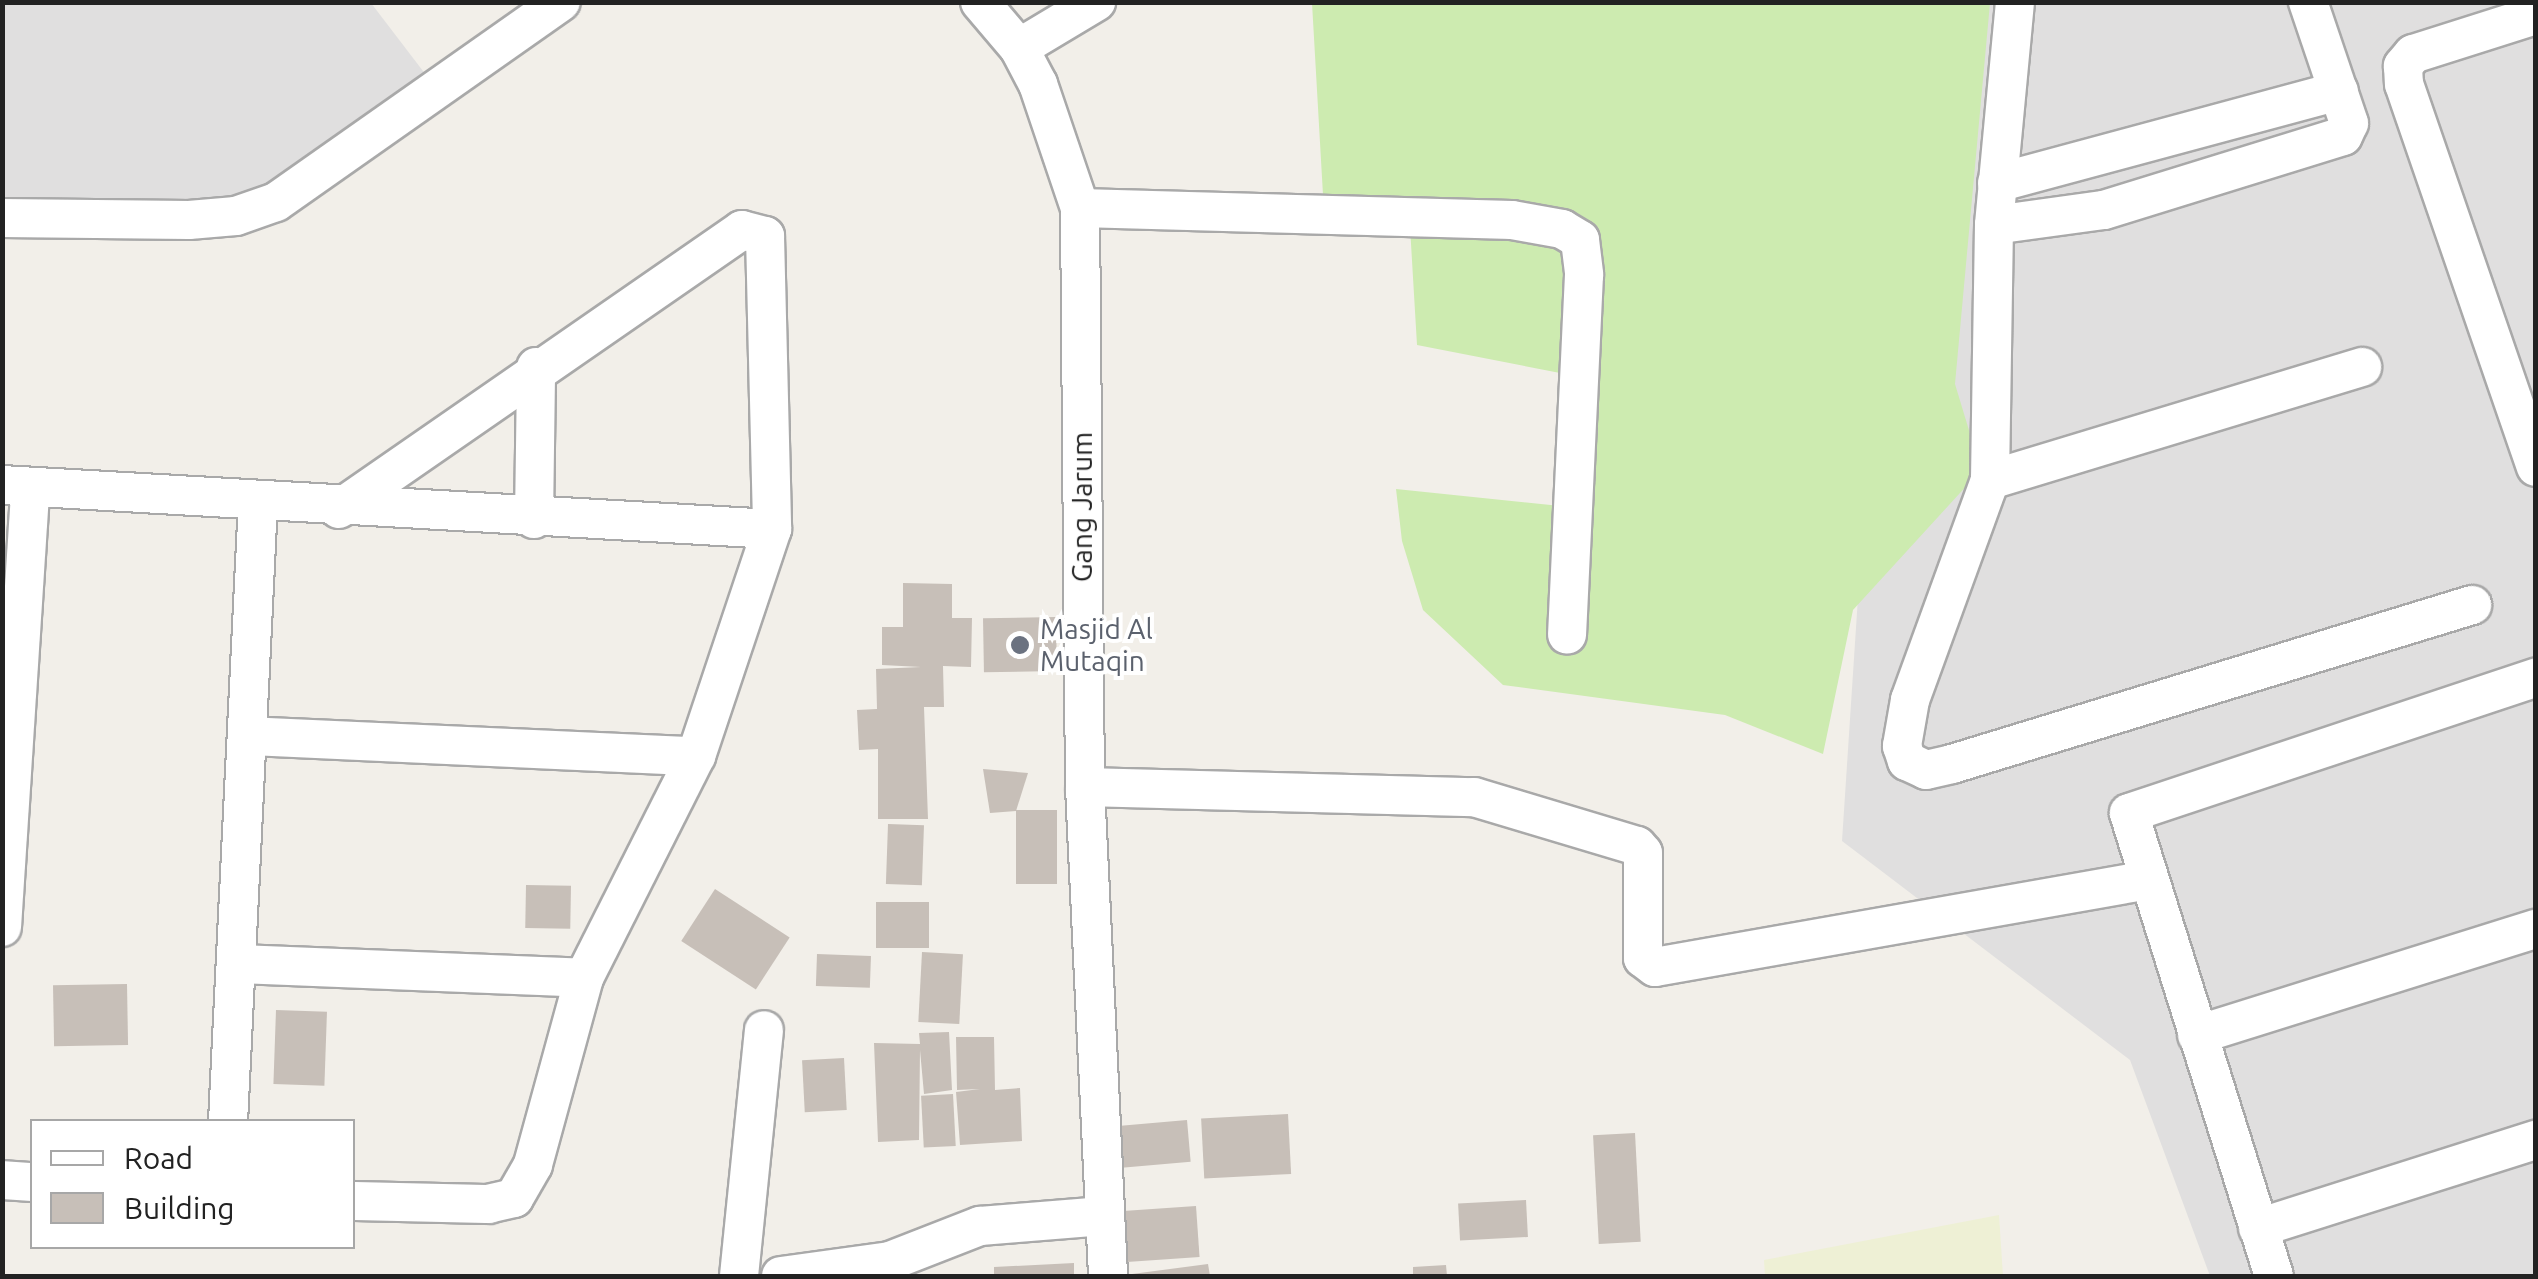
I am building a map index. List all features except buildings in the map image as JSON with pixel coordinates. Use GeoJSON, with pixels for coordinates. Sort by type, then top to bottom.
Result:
{"type":"FeatureCollection","features":[{"type":"Feature","properties":{"kind":"street"},"geometry":{"type":"LineString","coordinates":[[2,218],[189,220],[236,216],[276,202],[562,2]]}},
{"type":"Feature","properties":{"kind":"street","name":"Gang Jarum"},"geometry":{"type":"LineString","coordinates":[[980,2],[1018,48],[1057,130],[1080,208],[1085,787],[1108,1276]]}},
{"type":"Feature","properties":{"kind":"street"},"geometry":{"type":"LineString","coordinates":[[1018,48],[1096,2]]}},
{"type":"Feature","properties":{"kind":"street"},"geometry":{"type":"LineString","coordinates":[[2015,2],[1994,226],[1990,480],[1903,723],[1902,746],[1916,768],[1952,764],[2472,605]]}},
{"type":"Feature","properties":{"kind":"street"},"geometry":{"type":"LineString","coordinates":[[1994,226],[2104,210],[2343,136],[2349,122],[2308,2]]}},
{"type":"Feature","properties":{"kind":"street"},"geometry":{"type":"LineString","coordinates":[[2536,16],[2413,54],[2403,66],[2404,84],[2536,466]]}},
{"type":"Feature","properties":{"kind":"street"},"geometry":{"type":"LineString","coordinates":[[1997,184],[2339,90]]}},
{"type":"Feature","properties":{"kind":"street"},"geometry":{"type":"LineString","coordinates":[[1080,208],[1512,220],[1562,229],[1580,240],[1567,635]]}},
{"type":"Feature","properties":{"kind":"street"},"geometry":{"type":"LineString","coordinates":[[339,509],[536,367],[742,230],[765,236],[772,528],[696,756],[584,978],[533,1165],[514,1198],[489,1204],[355,1201]]}},
{"type":"Feature","properties":{"kind":"street"},"geometry":{"type":"LineString","coordinates":[[534,520],[536,367]]}},
{"type":"Feature","properties":{"kind":"street"},"geometry":{"type":"LineString","coordinates":[[1990,480],[2362,367]]}},
{"type":"Feature","properties":{"kind":"street"},"geometry":{"type":"LineString","coordinates":[[2,926],[16,487],[534,520],[772,528]]}},
{"type":"Feature","properties":{"kind":"street"},"geometry":{"type":"LineString","coordinates":[[228,1119],[258,502]]}},
{"type":"Feature","properties":{"kind":"street"},"geometry":{"type":"LineString","coordinates":[[2274,1276],[2128,814],[2536,678]]}},
{"type":"Feature","properties":{"kind":"street"},"geometry":{"type":"LineString","coordinates":[[248,736],[696,756]]}},
{"type":"Feature","properties":{"kind":"street"},"geometry":{"type":"LineString","coordinates":[[1085,787],[1474,797],[1637,846],[1643,853],[1643,958],[1655,967],[2147,880]]}},
{"type":"Feature","properties":{"kind":"street"},"geometry":{"type":"LineString","coordinates":[[2197,1036],[2536,929]]}},
{"type":"Feature","properties":{"kind":"street"},"geometry":{"type":"LineString","coordinates":[[238,964],[584,978]]}},
{"type":"Feature","properties":{"kind":"street"},"geometry":{"type":"LineString","coordinates":[[739,1276],[764,1030]]}},
{"type":"Feature","properties":{"kind":"street"},"geometry":{"type":"LineString","coordinates":[[2258,1228],[2536,1140]]}},
{"type":"Feature","properties":{"kind":"street"},"geometry":{"type":"LineString","coordinates":[[2,1180],[30,1182]]}},
{"type":"Feature","properties":{"kind":"street"},"geometry":{"type":"LineString","coordinates":[[780,1276],[890,1261],[980,1226],[1104,1216]]}},
{"type":"Feature","properties":{"kind":"shaded area"},"geometry":{"type":"Polygon","coordinates":[[[3,3],[371,3],[426,75],[238,206],[3,202],[3,3]]]}},
{"type":"Feature","properties":{"kind":"shaded area"},"geometry":{"type":"Polygon","coordinates":[[[1897,3],[2535,3],[2535,1276],[2210,1276],[2130,1060],[1842,841],[1897,3]]]}},
{"type":"Feature","properties":{"kind":"green space"},"geometry":{"type":"Polygon","coordinates":[[[1312,3],[1990,3],[1955,384],[1981,470],[1853,610],[1823,754],[1725,715],[1503,685],[1423,610],[1402,541],[1396,489],[1570,507],[1560,373],[1417,345],[1409,210],[1323,195],[1312,3]]]}},
{"type":"Feature","properties":{"kind":"green space"},"geometry":{"type":"Polygon","coordinates":[[[1999,1215],[2003,1276],[1765,1276],[1764,1260],[1999,1215]]]}},
{"type":"Feature","properties":{"kind":"place","name":"Masjid Al Mutaqin"},"geometry":{"type":"Point","coordinates":[1020,645]}}]}
